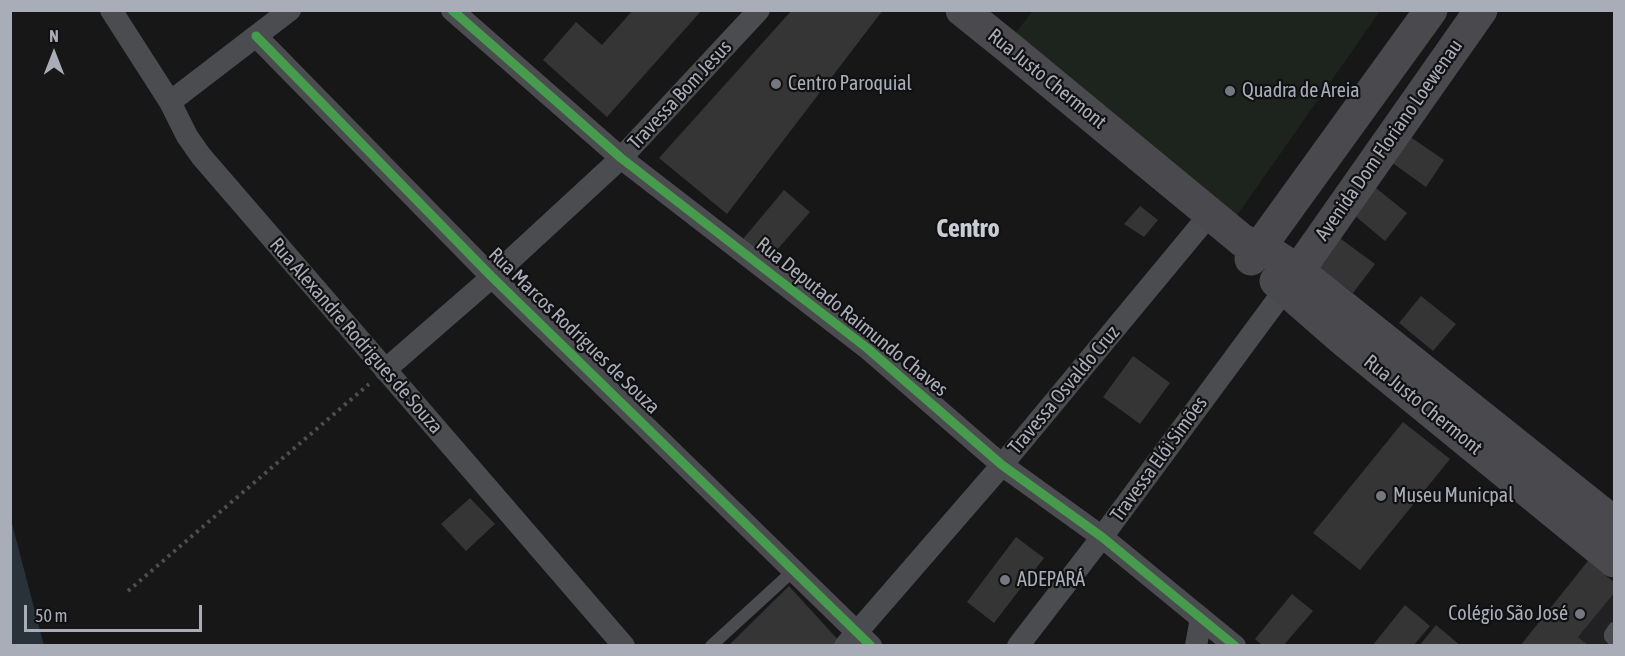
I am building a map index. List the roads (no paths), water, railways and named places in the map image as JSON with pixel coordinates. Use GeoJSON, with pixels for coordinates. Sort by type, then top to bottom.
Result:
{"type":"FeatureCollection","features":[{"type":"Feature","properties":{"kind":"street","name":"Rua Alexandre Rodrigues de Souza"},"geometry":{"type":"LineString","coordinates":[[111,10],[170,102],[187,136],[201,156],[624,645]]}},
{"type":"Feature","properties":{"kind":"street"},"geometry":{"type":"LineString","coordinates":[[170,102],[290,10]]}},
{"type":"Feature","properties":{"kind":"street","name":"Rua Deputado Raimundo Chaves"},"geometry":{"type":"LineString","coordinates":[[452,10],[621,158],[867,348],[1002,465],[1102,537],[1235,645]]}},
{"type":"Feature","properties":{"kind":"street","name":"Travessa Bom Jesus"},"geometry":{"type":"LineString","coordinates":[[385,370],[492,277],[621,158],[759,10]]}},
{"type":"Feature","properties":{"kind":"street","name":"Rua Justo Chermont"},"geometry":{"type":"LineString","coordinates":[[962,10],[1252,249],[1614,523]]}},
{"type":"Feature","properties":{"kind":"street","name":"Avenida Dom Floriano Loewenau"},"geometry":{"type":"LineString","coordinates":[[1252,249],[1431,10]]}},
{"type":"Feature","properties":{"kind":"street","name":"Avenida Dom Floriano Loewenau"},"geometry":{"type":"LineString","coordinates":[[1291,279],[1481,10]]}},
{"type":"Feature","properties":{"kind":"street","name":"Rua Marcos Rodrigues de Souza"},"geometry":{"type":"LineString","coordinates":[[256,36],[492,277],[794,570],[858,641]]}},
{"type":"Feature","properties":{"kind":"street","name":"Travessa Osvaldo Cruz"},"geometry":{"type":"LineString","coordinates":[[858,641],[1210,214]]}},
{"type":"Feature","properties":{"kind":"street","name":"Rua Justo Chermont"},"geometry":{"type":"LineString","coordinates":[[1291,279],[1346,342],[1614,561]]}},
{"type":"Feature","properties":{"kind":"street","name":"Travessa Elói Simões"},"geometry":{"type":"LineString","coordinates":[[1018,645],[1102,537],[1291,279]]}},
{"type":"Feature","properties":{"kind":"street"},"geometry":{"type":"LineString","coordinates":[[1196,645],[1201,618]]}},
{"type":"Feature","properties":{"kind":"lane"},"geometry":{"type":"LineString","coordinates":[[711,645],[794,570]]}},
{"type":"Feature","properties":{"kind":"lane"},"geometry":{"type":"LineString","coordinates":[[1614,628],[1610,634],[1614,641]]}},
{"type":"Feature","properties":{"kind":"place","name":"Centro Paroquial"},"geometry":{"type":"Point","coordinates":[776,84]}},
{"type":"Feature","properties":{"kind":"place","name":"Quadra de Areia"},"geometry":{"type":"Point","coordinates":[1230,91]}},
{"type":"Feature","properties":{"kind":"place","name":"Museu Municpal"},"geometry":{"type":"Point","coordinates":[1381,496]}},
{"type":"Feature","properties":{"kind":"place","name":"ADEPARÁ"},"geometry":{"type":"Point","coordinates":[1005,580]}},
{"type":"Feature","properties":{"kind":"place","name":"Colégio São José"},"geometry":{"type":"Point","coordinates":[1580,614]}},
{"type":"Feature","properties":{"kind":"district","name":"Centro"},"geometry":{"type":"Point","coordinates":[968,229]}}]}
